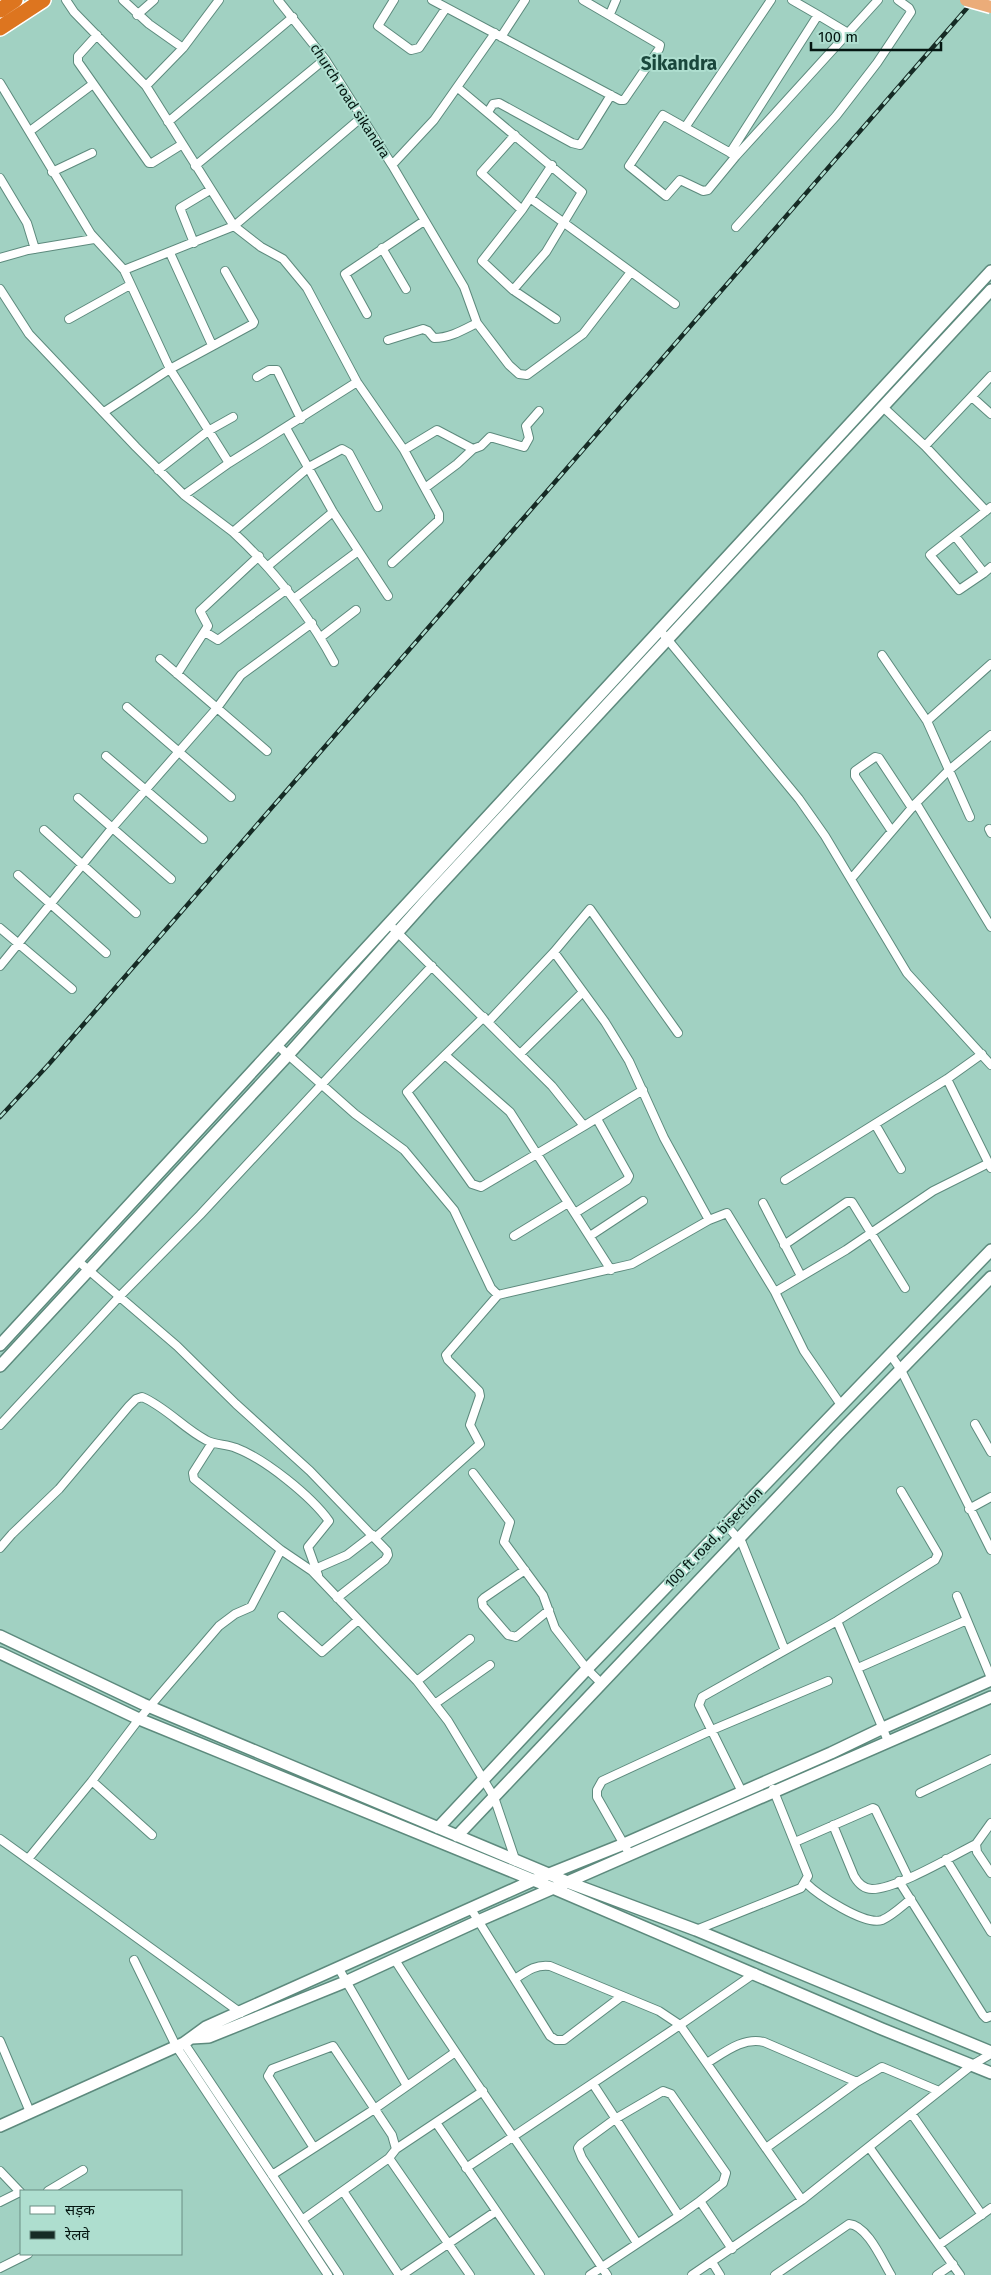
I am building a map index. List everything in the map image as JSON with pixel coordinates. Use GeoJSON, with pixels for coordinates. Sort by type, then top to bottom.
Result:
{"type":"FeatureCollection","features":[{"type":"Feature","properties":{"kind":"highway"},"geometry":{"type":"LineString","coordinates":[[0,10],[15,0]]}},
{"type":"Feature","properties":{"kind":"highway"},"geometry":{"type":"LineString","coordinates":[[0,28],[43,0]]}},
{"type":"Feature","properties":{"kind":"main road"},"geometry":{"type":"LineString","coordinates":[[966,0],[991,7]]}},
{"type":"Feature","properties":{"kind":"street"},"geometry":{"type":"LineString","coordinates":[[66,0],[146,86],[181,145],[234,226],[290,266],[324,318],[357,382],[404,450],[440,518],[392,563]]}},
{"type":"Feature","properties":{"kind":"street"},"geometry":{"type":"LineString","coordinates":[[123,0],[137,15],[182,48]]}},
{"type":"Feature","properties":{"kind":"street"},"geometry":{"type":"LineString","coordinates":[[137,15],[154,0]]}},
{"type":"Feature","properties":{"kind":"street"},"geometry":{"type":"LineString","coordinates":[[146,86],[182,48],[219,0]]}},
{"type":"Feature","properties":{"kind":"street","name":"church road sikandra"},"geometry":{"type":"LineString","coordinates":[[278,0],[325,59],[392,165],[434,120],[525,0]]}},
{"type":"Feature","properties":{"kind":"street"},"geometry":{"type":"LineString","coordinates":[[394,0],[378,26],[411,50],[419,48],[446,8]]}},
{"type":"Feature","properties":{"kind":"street"},"geometry":{"type":"LineString","coordinates":[[432,0],[611,96],[620,100],[626,99],[660,47],[659,43],[583,0]]}},
{"type":"Feature","properties":{"kind":"street"},"geometry":{"type":"LineString","coordinates":[[610,14],[616,0]]}},
{"type":"Feature","properties":{"kind":"street"},"geometry":{"type":"LineString","coordinates":[[686,126],[771,0]]}},
{"type":"Feature","properties":{"kind":"street"},"geometry":{"type":"LineString","coordinates":[[792,0],[848,32]]}},
{"type":"Feature","properties":{"kind":"street"},"geometry":{"type":"LineString","coordinates":[[733,155],[878,0]]}},
{"type":"Feature","properties":{"kind":"street"},"geometry":{"type":"LineString","coordinates":[[736,228],[836,116],[877,63],[911,12],[910,8],[898,0]]}},
{"type":"Feature","properties":{"kind":"street"},"geometry":{"type":"LineString","coordinates":[[733,155],[686,126],[662,116],[630,164],[630,168],[664,196],[668,195],[679,180],[703,191],[708,190],[733,155],[818,15]]}},
{"type":"Feature","properties":{"kind":"street"},"geometry":{"type":"LineString","coordinates":[[168,122],[293,17]]}},
{"type":"Feature","properties":{"kind":"street"},"geometry":{"type":"LineString","coordinates":[[98,35],[77,59],[150,163],[181,145]]}},
{"type":"Feature","properties":{"kind":"street"},"geometry":{"type":"LineString","coordinates":[[195,166],[325,59]]}},
{"type":"Feature","properties":{"kind":"street"},"geometry":{"type":"LineString","coordinates":[[0,83],[94,239],[124,270],[170,369],[229,463]]}},
{"type":"Feature","properties":{"kind":"street"},"geometry":{"type":"LineString","coordinates":[[30,131],[93,84]]}},
{"type":"Feature","properties":{"kind":"street"},"geometry":{"type":"LineString","coordinates":[[458,88],[582,192],[564,224],[536,266],[513,290]]}},
{"type":"Feature","properties":{"kind":"street"},"geometry":{"type":"LineString","coordinates":[[488,112],[493,104],[499,103],[572,143],[580,145],[611,96]]}},
{"type":"Feature","properties":{"kind":"street"},"geometry":{"type":"LineString","coordinates":[[124,270],[234,226],[362,116]]}},
{"type":"Feature","properties":{"kind":"street"},"geometry":{"type":"LineString","coordinates":[[515,135],[481,173],[522,210]]}},
{"type":"Feature","properties":{"kind":"street"},"geometry":{"type":"LineString","coordinates":[[52,172],[92,153]]}},
{"type":"Feature","properties":{"kind":"street"},"geometry":{"type":"LineString","coordinates":[[392,165],[464,287],[477,323],[509,365],[524,376],[583,334],[631,272]]}},
{"type":"Feature","properties":{"kind":"street"},"geometry":{"type":"LineString","coordinates":[[552,165],[522,210],[482,261],[513,290],[556,319]]}},
{"type":"Feature","properties":{"kind":"street"},"geometry":{"type":"LineString","coordinates":[[0,178],[27,223],[36,249]]}},
{"type":"Feature","properties":{"kind":"street"},"geometry":{"type":"LineString","coordinates":[[194,243],[180,214],[180,208],[210,190]]}},
{"type":"Feature","properties":{"kind":"street"},"geometry":{"type":"LineString","coordinates":[[530,198],[675,304]]}},
{"type":"Feature","properties":{"kind":"street"},"geometry":{"type":"LineString","coordinates":[[367,314],[345,274],[424,221]]}},
{"type":"Feature","properties":{"kind":"street"},"geometry":{"type":"LineString","coordinates":[[0,258],[36,249],[94,239]]}},
{"type":"Feature","properties":{"kind":"street"},"geometry":{"type":"LineString","coordinates":[[382,248],[406,289]]}},
{"type":"Feature","properties":{"kind":"street"},"geometry":{"type":"LineString","coordinates":[[170,253],[212,346]]}},
{"type":"Feature","properties":{"kind":"street"},"geometry":{"type":"LineString","coordinates":[[104,412],[170,369],[254,322],[225,271]]}},
{"type":"Feature","properties":{"kind":"street"},"geometry":{"type":"LineString","coordinates":[[0,1366],[288,1055],[394,928],[659,629],[991,271]]}},
{"type":"Feature","properties":{"kind":"street"},"geometry":{"type":"LineString","coordinates":[[68,319],[130,285]]}},
{"type":"Feature","properties":{"kind":"street"},"geometry":{"type":"LineString","coordinates":[[0,289],[29,334],[158,470],[184,495],[233,532],[268,566],[295,598],[321,637],[334,662]]}},
{"type":"Feature","properties":{"kind":"street"},"geometry":{"type":"LineString","coordinates":[[0,1345],[278,1045],[576,740],[991,290]]}},
{"type":"Feature","properties":{"kind":"street"},"geometry":{"type":"LineString","coordinates":[[388,340],[423,328],[434,338],[444,337],[461,332],[477,323]]}},
{"type":"Feature","properties":{"kind":"street"},"geometry":{"type":"LineString","coordinates":[[257,377],[269,370],[277,370],[301,418]]}},
{"type":"Feature","properties":{"kind":"street"},"geometry":{"type":"LineString","coordinates":[[925,446],[991,376]]}},
{"type":"Feature","properties":{"kind":"street"},"geometry":{"type":"LineString","coordinates":[[184,495],[229,463],[357,382]]}},
{"type":"Feature","properties":{"kind":"street"},"geometry":{"type":"LineString","coordinates":[[883,389],[893,398]]}},
{"type":"Feature","properties":{"kind":"street"},"geometry":{"type":"LineString","coordinates":[[972,397],[991,414]]}},
{"type":"Feature","properties":{"kind":"street"},"geometry":{"type":"LineString","coordinates":[[884,408],[988,509],[932,553],[931,557],[960,590],[991,567]]}},
{"type":"Feature","properties":{"kind":"street"},"geometry":{"type":"LineString","coordinates":[[425,488],[457,464],[473,449],[481,446],[490,437],[524,447],[529,438],[527,425],[539,411]]}},
{"type":"Feature","properties":{"kind":"street"},"geometry":{"type":"LineString","coordinates":[[158,470],[208,431],[233,418]]}},
{"type":"Feature","properties":{"kind":"street"},"geometry":{"type":"LineString","coordinates":[[286,428],[357,552],[388,596]]}},
{"type":"Feature","properties":{"kind":"street"},"geometry":{"type":"LineString","coordinates":[[404,450],[437,430],[473,449]]}},
{"type":"Feature","properties":{"kind":"street"},"geometry":{"type":"LineString","coordinates":[[233,532],[308,467],[345,449],[378,507]]}},
{"type":"Feature","properties":{"kind":"street"},"geometry":{"type":"LineString","coordinates":[[268,566],[333,512]]}},
{"type":"Feature","properties":{"kind":"street"},"geometry":{"type":"LineString","coordinates":[[955,536],[984,573]]}},
{"type":"Feature","properties":{"kind":"street"},"geometry":{"type":"LineString","coordinates":[[295,598],[357,552]]}},
{"type":"Feature","properties":{"kind":"street"},"geometry":{"type":"LineString","coordinates":[[177,674],[208,625],[200,611],[259,556]]}},
{"type":"Feature","properties":{"kind":"street"},"geometry":{"type":"LineString","coordinates":[[205,632],[218,640],[287,589]]}},
{"type":"Feature","properties":{"kind":"street"},"geometry":{"type":"LineString","coordinates":[[321,637],[356,610]]}},
{"type":"Feature","properties":{"kind":"street"},"geometry":{"type":"LineString","coordinates":[[0,966],[113,827],[217,708],[241,675],[312,623]]}},
{"type":"Feature","properties":{"kind":"street"},"geometry":{"type":"LineString","coordinates":[[659,629],[799,799],[826,836],[907,973],[991,1065]]}},
{"type":"Feature","properties":{"kind":"street"},"geometry":{"type":"LineString","coordinates":[[882,654],[927,721],[970,817]]}},
{"type":"Feature","properties":{"kind":"street"},"geometry":{"type":"LineString","coordinates":[[160,660],[266,751]]}},
{"type":"Feature","properties":{"kind":"street"},"geometry":{"type":"LineString","coordinates":[[927,721],[991,664]]}},
{"type":"Feature","properties":{"kind":"street"},"geometry":{"type":"LineString","coordinates":[[127,707],[231,796]]}},
{"type":"Feature","properties":{"kind":"street"},"geometry":{"type":"LineString","coordinates":[[566,732],[576,740]]}},
{"type":"Feature","properties":{"kind":"street"},"geometry":{"type":"LineString","coordinates":[[851,879],[914,805],[948,771],[991,735]]}},
{"type":"Feature","properties":{"kind":"street"},"geometry":{"type":"LineString","coordinates":[[106,756],[203,839]]}},
{"type":"Feature","properties":{"kind":"street"},"geometry":{"type":"LineString","coordinates":[[891,830],[855,776],[855,771],[875,757],[879,758],[914,805],[991,927]]}},
{"type":"Feature","properties":{"kind":"street"},"geometry":{"type":"LineString","coordinates":[[78,798],[171,879]]}},
{"type":"Feature","properties":{"kind":"street"},"geometry":{"type":"LineString","coordinates":[[44,830],[83,863],[136,913]]}},
{"type":"Feature","properties":{"kind":"street"},"geometry":{"type":"LineString","coordinates":[[18,875],[106,953]]}},
{"type":"Feature","properties":{"kind":"street"},"geometry":{"type":"LineString","coordinates":[[643,1090],[538,1155],[481,1187],[472,1184],[407,1094],[408,1090],[486,1019],[554,952],[588,910],[592,909],[678,1033]]}},
{"type":"Feature","properties":{"kind":"street"},"geometry":{"type":"LineString","coordinates":[[0,928],[72,990]]}},
{"type":"Feature","properties":{"kind":"street"},"geometry":{"type":"LineString","coordinates":[[394,928],[564,1099],[584,1126]]}},
{"type":"Feature","properties":{"kind":"street"},"geometry":{"type":"LineString","coordinates":[[554,952],[624,1053],[664,1138],[709,1220]]}},
{"type":"Feature","properties":{"kind":"street"},"geometry":{"type":"LineString","coordinates":[[0,1425],[119,1297],[200,1215],[432,966]]}},
{"type":"Feature","properties":{"kind":"street"},"geometry":{"type":"LineString","coordinates":[[520,1054],[583,992]]}},
{"type":"Feature","properties":{"kind":"street"},"geometry":{"type":"LineString","coordinates":[[278,1045],[355,1114],[404,1150],[454,1210],[491,1288],[498,1295]]}},
{"type":"Feature","properties":{"kind":"street"},"geometry":{"type":"LineString","coordinates":[[785,1180],[947,1080],[982,1054]]}},
{"type":"Feature","properties":{"kind":"street"},"geometry":{"type":"LineString","coordinates":[[445,1055],[510,1112],[611,1270]]}},
{"type":"Feature","properties":{"kind":"street"},"geometry":{"type":"LineString","coordinates":[[774,1292],[825,1264],[933,1191],[990,1166],[947,1080]]}},
{"type":"Feature","properties":{"kind":"street"},"geometry":{"type":"LineString","coordinates":[[575,1213],[627,1180],[629,1176],[597,1119]]}},
{"type":"Feature","properties":{"kind":"street"},"geometry":{"type":"LineString","coordinates":[[875,1124],[902,1169]]}},
{"type":"Feature","properties":{"kind":"street"},"geometry":{"type":"LineString","coordinates":[[590,1236],[643,1201]]}},
{"type":"Feature","properties":{"kind":"street"},"geometry":{"type":"LineString","coordinates":[[514,1236],[568,1202]]}},
{"type":"Feature","properties":{"kind":"street"},"geometry":{"type":"LineString","coordinates":[[763,1202],[801,1276]]}},
{"type":"Feature","properties":{"kind":"street"},"geometry":{"type":"LineString","coordinates":[[784,1245],[846,1202],[852,1202],[856,1205],[905,1288]]}},
{"type":"Feature","properties":{"kind":"street"},"geometry":{"type":"LineString","coordinates":[[315,1569],[347,1556],[374,1537],[480,1444],[470,1425],[480,1396],[479,1391],[448,1360],[446,1355],[498,1295],[632,1264],[651,1255],[709,1220],[729,1214],[759,1270],[774,1292],[804,1352],[842,1405]]}},
{"type":"Feature","properties":{"kind":"street","name":"100 ft road, bisection"},"geometry":{"type":"LineString","coordinates":[[438,1828],[587,1669],[727,1526],[991,1250]]}},
{"type":"Feature","properties":{"kind":"street"},"geometry":{"type":"LineString","coordinates":[[78,1261],[177,1346],[310,1471],[387,1550],[387,1558],[337,1598]]}},
{"type":"Feature","properties":{"kind":"street"},"geometry":{"type":"LineString","coordinates":[[457,1836],[991,1277]]}},
{"type":"Feature","properties":{"kind":"street"},"geometry":{"type":"LineString","coordinates":[[890,1354],[901,1370],[991,1550]]}},
{"type":"Feature","properties":{"kind":"street"},"geometry":{"type":"LineString","coordinates":[[0,1548],[59,1489],[136,1399],[142,1397],[212,1443],[236,1448],[266,1465],[302,1491],[328,1519],[329,1524],[308,1547],[318,1577]]}},
{"type":"Feature","properties":{"kind":"street"},"geometry":{"type":"LineString","coordinates":[[975,1424],[991,1452]]}},
{"type":"Feature","properties":{"kind":"street"},"geometry":{"type":"LineString","coordinates":[[212,1443],[193,1473],[194,1479],[281,1550],[318,1577],[436,1703],[494,1797],[505,1832],[517,1860],[513,1872]]}},
{"type":"Feature","properties":{"kind":"street"},"geometry":{"type":"LineString","coordinates":[[473,1473],[510,1522],[504,1542],[543,1595],[555,1628],[587,1669],[602,1684]]}},
{"type":"Feature","properties":{"kind":"street"},"geometry":{"type":"LineString","coordinates":[[742,1792],[699,1705],[702,1697],[784,1648],[837,1621],[938,1557],[900,1491]]}},
{"type":"Feature","properties":{"kind":"street"},"geometry":{"type":"LineString","coordinates":[[969,1509],[991,1497]]}},
{"type":"Feature","properties":{"kind":"street"},"geometry":{"type":"LineString","coordinates":[[727,1526],[740,1539],[784,1648]]}},
{"type":"Feature","properties":{"kind":"street"},"geometry":{"type":"LineString","coordinates":[[28,1860],[139,1719],[219,1626],[235,1614],[251,1607],[281,1550]]}},
{"type":"Feature","properties":{"kind":"street"},"geometry":{"type":"LineString","coordinates":[[525,1570],[484,1598],[482,1600],[483,1606],[508,1635],[516,1637],[549,1610]]}},
{"type":"Feature","properties":{"kind":"street"},"geometry":{"type":"LineString","coordinates":[[0,2126],[184,2043],[206,2028],[534,1880],[624,1844],[991,1679],[958,1596]]}},
{"type":"Feature","properties":{"kind":"street"},"geometry":{"type":"LineString","coordinates":[[282,1616],[322,1652],[358,1620]]}},
{"type":"Feature","properties":{"kind":"street"},"geometry":{"type":"LineString","coordinates":[[858,1668],[967,1620]]}},
{"type":"Feature","properties":{"kind":"street"},"geometry":{"type":"LineString","coordinates":[[837,1621],[888,1741]]}},
{"type":"Feature","properties":{"kind":"street"},"geometry":{"type":"LineString","coordinates":[[0,1636],[150,1707],[457,1836],[696,1930],[991,2053]]}},
{"type":"Feature","properties":{"kind":"street"},"geometry":{"type":"LineString","coordinates":[[417,1681],[470,1639]]}},
{"type":"Feature","properties":{"kind":"street"},"geometry":{"type":"LineString","coordinates":[[0,1653],[139,1719],[534,1880],[882,2029],[991,2072]]}},
{"type":"Feature","properties":{"kind":"street"},"geometry":{"type":"LineString","coordinates":[[436,1703],[490,1665]]}},
{"type":"Feature","properties":{"kind":"street"},"geometry":{"type":"LineString","coordinates":[[630,1855],[597,1797],[598,1786],[602,1781],[712,1730],[828,1681]]}},
{"type":"Feature","properties":{"kind":"street"},"geometry":{"type":"LineString","coordinates":[[184,2043],[209,2037],[345,1982],[478,1921],[991,1697]]}},
{"type":"Feature","properties":{"kind":"street"},"geometry":{"type":"LineString","coordinates":[[920,1793],[991,1759]]}},
{"type":"Feature","properties":{"kind":"street"},"geometry":{"type":"LineString","coordinates":[[92,1780],[152,1835]]}},
{"type":"Feature","properties":{"kind":"street"},"geometry":{"type":"LineString","coordinates":[[696,1930],[801,1888],[806,1883],[808,1876],[768,1780]]}},
{"type":"Feature","properties":{"kind":"street"},"geometry":{"type":"LineString","coordinates":[[795,1842],[871,1808],[875,1809],[908,1877]]}},
{"type":"Feature","properties":{"kind":"street"},"geometry":{"type":"LineString","coordinates":[[833,1825],[859,1884],[872,1889],[899,1881],[976,1844],[987,1832],[991,1823]]}},
{"type":"Feature","properties":{"kind":"street"},"geometry":{"type":"LineString","coordinates":[[0,1839],[241,2013]]}},
{"type":"Feature","properties":{"kind":"street"},"geometry":{"type":"LineString","coordinates":[[976,1844],[977,1852],[991,1873]]}},
{"type":"Feature","properties":{"kind":"street"},"geometry":{"type":"LineString","coordinates":[[946,1859],[991,1932]]}},
{"type":"Feature","properties":{"kind":"street"},"geometry":{"type":"LineString","coordinates":[[899,1881],[983,2015],[986,2018],[991,2016]]}},
{"type":"Feature","properties":{"kind":"street"},"geometry":{"type":"LineString","coordinates":[[806,1883],[832,1904],[873,1921],[886,1918],[910,1900]]}},
{"type":"Feature","properties":{"kind":"street"},"geometry":{"type":"LineString","coordinates":[[471,1909],[550,2036],[556,2040],[564,2040],[622,1996]]}},
{"type":"Feature","properties":{"kind":"street"},"geometry":{"type":"LineString","coordinates":[[134,1960],[328,2275]]}},
{"type":"Feature","properties":{"kind":"street"},"geometry":{"type":"LineString","coordinates":[[395,1960],[454,2052],[483,2091],[607,2275]]}},
{"type":"Feature","properties":{"kind":"street"},"geometry":{"type":"LineString","coordinates":[[515,1979],[533,1968],[542,1965],[550,1966],[659,2011],[680,2025],[802,2200]]}},
{"type":"Feature","properties":{"kind":"street"},"geometry":{"type":"LineString","coordinates":[[339,1969],[407,2086]]}},
{"type":"Feature","properties":{"kind":"street"},"geometry":{"type":"LineString","coordinates":[[466,2168],[755,1973]]}},
{"type":"Feature","properties":{"kind":"street"},"geometry":{"type":"LineString","coordinates":[[707,2063],[741,2043],[753,2039],[857,2082]]}},
{"type":"Feature","properties":{"kind":"street"},"geometry":{"type":"LineString","coordinates":[[0,2041],[30,2112]]}},
{"type":"Feature","properties":{"kind":"street"},"geometry":{"type":"LineString","coordinates":[[184,2043],[338,2275]]}},
{"type":"Feature","properties":{"kind":"street"},"geometry":{"type":"LineString","coordinates":[[314,2148],[268,2076],[272,2069],[333,2046],[374,2110],[392,2134],[396,2149]]}},
{"type":"Feature","properties":{"kind":"street"},"geometry":{"type":"LineString","coordinates":[[272,2175],[374,2110],[454,2052]]}},
{"type":"Feature","properties":{"kind":"street"},"geometry":{"type":"LineString","coordinates":[[692,2275],[802,2200],[972,2065],[991,2053]]}},
{"type":"Feature","properties":{"kind":"street"},"geometry":{"type":"LineString","coordinates":[[766,2148],[857,2082],[882,2067],[939,2091]]}},
{"type":"Feature","properties":{"kind":"street"},"geometry":{"type":"LineString","coordinates":[[593,2084],[679,2216]]}},
{"type":"Feature","properties":{"kind":"street"},"geometry":{"type":"LineString","coordinates":[[302,2220],[389,2158],[396,2149],[437,2124],[483,2091]]}},
{"type":"Feature","properties":{"kind":"street"},"geometry":{"type":"LineString","coordinates":[[590,2275],[602,2268],[679,2216],[723,2183],[726,2172],[671,2094],[663,2091],[615,2119],[581,2144],[579,2152],[637,2244]]}},
{"type":"Feature","properties":{"kind":"street"},"geometry":{"type":"LineString","coordinates":[[912,2113],[982,2215]]}},
{"type":"Feature","properties":{"kind":"street"},"geometry":{"type":"LineString","coordinates":[[437,2124],[495,2212],[540,2275]]}},
{"type":"Feature","properties":{"kind":"street"},"geometry":{"type":"LineString","coordinates":[[870,2147],[960,2275]]}},
{"type":"Feature","properties":{"kind":"street"},"geometry":{"type":"LineString","coordinates":[[389,2158],[470,2275]]}},
{"type":"Feature","properties":{"kind":"street"},"geometry":{"type":"LineString","coordinates":[[50,2190],[83,2170]]}},
{"type":"Feature","properties":{"kind":"street"},"geometry":{"type":"LineString","coordinates":[[0,2171],[20,2192],[0,2202]]}},
{"type":"Feature","properties":{"kind":"street"},"geometry":{"type":"LineString","coordinates":[[343,2191],[400,2275],[495,2212]]}},
{"type":"Feature","properties":{"kind":"street"},"geometry":{"type":"LineString","coordinates":[[700,2201],[732,2249]]}},
{"type":"Feature","properties":{"kind":"street"},"geometry":{"type":"LineString","coordinates":[[939,2245],[991,2208]]}},
{"type":"Feature","properties":{"kind":"street"},"geometry":{"type":"LineString","coordinates":[[778,2274],[849,2224],[857,2224],[864,2230],[891,2275]]}},
{"type":"Feature","properties":{"kind":"street"},"geometry":{"type":"LineString","coordinates":[[0,2268],[26,2255]]}},
{"type":"Feature","properties":{"kind":"street"},"geometry":{"type":"LineString","coordinates":[[712,2262],[720,2275]]}},
{"type":"Feature","properties":{"kind":"street"},"geometry":{"type":"LineString","coordinates":[[936,2275],[953,2264]]}},
{"type":"Feature","properties":{"kind":"railway"},"geometry":{"type":"LineString","coordinates":[[0,1117],[49,1064],[974,0]]}},
{"type":"Feature","properties":{"kind":"district","name":"Sikandra"},"geometry":{"type":"Point","coordinates":[679,63]}}]}
